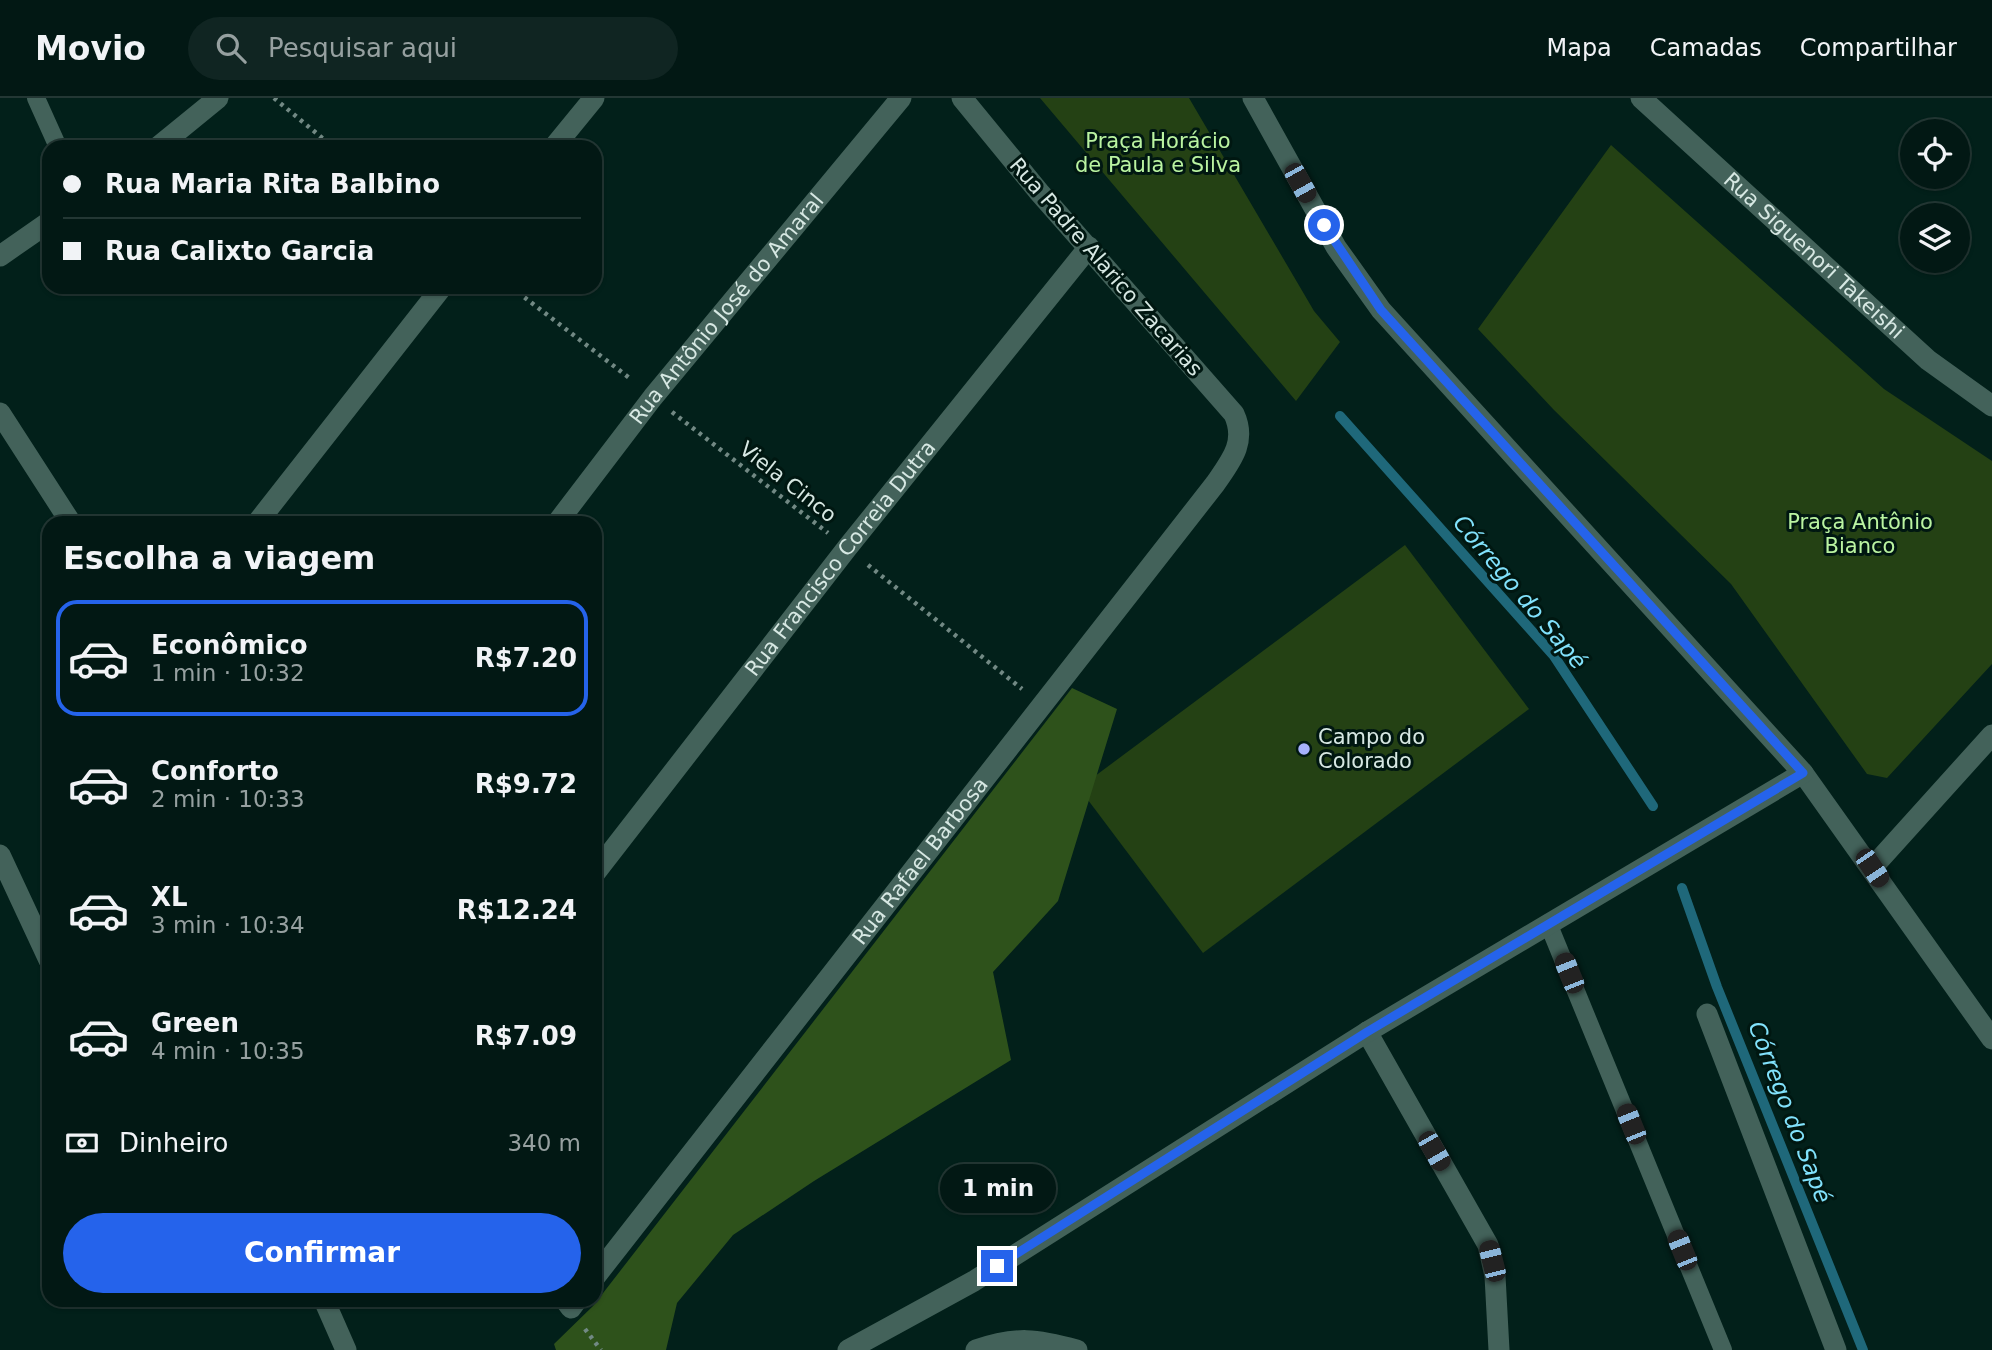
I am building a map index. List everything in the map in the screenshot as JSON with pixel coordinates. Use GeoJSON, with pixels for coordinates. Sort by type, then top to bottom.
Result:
{"type":"FeatureCollection","features":[{"type":"Feature","properties":{"kind":"street"},"geometry":{"type":"LineString","coordinates":[[167,140],[218,98]]}},
{"type":"Feature","properties":{"kind":"street"},"geometry":{"type":"LineString","coordinates":[[560,140],[594,98]]}},
{"type":"Feature","properties":{"kind":"street","name":"Rua Antônio José do Amaral"},"geometry":{"type":"LineString","coordinates":[[562,516],[653,397],[901,98]]}},
{"type":"Feature","properties":{"kind":"street","name":"Rua Padre Alarico Zacarias"},"geometry":{"type":"LineString","coordinates":[[962,98],[1039,192],[1234,414],[1240,427],[1241,440]]}},
{"type":"Feature","properties":{"kind":"street"},"geometry":{"type":"LineString","coordinates":[[1253,98],[1336,247],[1381,310],[1803,773],[1992,1039]]}},
{"type":"Feature","properties":{"kind":"street","name":"Rua Siguenori Takeishi"},"geometry":{"type":"LineString","coordinates":[[1641,98],[1928,359],[1992,406]]}},
{"type":"Feature","properties":{"kind":"street"},"geometry":{"type":"LineString","coordinates":[[0,256],[42,227]]}},
{"type":"Feature","properties":{"kind":"street","name":"Rua Francisco Correia Dutra"},"geometry":{"type":"LineString","coordinates":[[602,864],[847,548],[1089,247]]}},
{"type":"Feature","properties":{"kind":"street"},"geometry":{"type":"LineString","coordinates":[[262,516],[437,294]]}},
{"type":"Feature","properties":{"kind":"street"},"geometry":{"type":"LineString","coordinates":[[0,413],[66,516]]}},
{"type":"Feature","properties":{"kind":"street","name":"Rua Rafael Barbosa"},"geometry":{"type":"LineString","coordinates":[[602,1268],[1215,484],[1241,440]]}},
{"type":"Feature","properties":{"kind":"street"},"geometry":{"type":"LineString","coordinates":[[1872,868],[1992,735]]}},
{"type":"Feature","properties":{"kind":"street"},"geometry":{"type":"LineString","coordinates":[[848,1350],[974,1281],[1367,1032],[1803,773]]}},
{"type":"Feature","properties":{"kind":"street"},"geometry":{"type":"LineString","coordinates":[[0,855],[42,945]]}},
{"type":"Feature","properties":{"kind":"street"},"geometry":{"type":"LineString","coordinates":[[1707,1014],[1836,1350]]}},
{"type":"Feature","properties":{"kind":"street"},"geometry":{"type":"LineString","coordinates":[[1367,1032],[1488,1245],[1495,1276],[1499,1350]]}},
{"type":"Feature","properties":{"kind":"street"},"geometry":{"type":"LineString","coordinates":[[327,1307],[346,1350]]}},
{"type":"Feature","properties":{"kind":"street"},"geometry":{"type":"LineString","coordinates":[[976,1350],[1014,1340],[1038,1339],[1077,1350]]}},
{"type":"Feature","properties":{"kind":"lane"},"geometry":{"type":"LineString","coordinates":[[36,98],[55,140]]}},
{"type":"Feature","properties":{"kind":"lane"},"geometry":{"type":"LineString","coordinates":[[1548,923],[1723,1350]]}},
{"type":"Feature","properties":{"kind":"path"},"geometry":{"type":"LineString","coordinates":[[274,98],[325,140]]}},
{"type":"Feature","properties":{"kind":"path","name":"Viela Cinco"},"geometry":{"type":"LineString","coordinates":[[520,294],[847,548],[1042,705]]}},
{"type":"Feature","properties":{"kind":"green space","name":"Praça Horácio de Paula e Silva"},"geometry":{"type":"Polygon","coordinates":[[[1040,98],[1189,98],[1314,311],[1340,342],[1296,401],[1040,98]]]}},
{"type":"Feature","properties":{"kind":"green space","name":"Praça Antônio Bianco"},"geometry":{"type":"Polygon","coordinates":[[[1611,145],[1884,389],[1992,461],[1992,664],[1887,778],[1867,774],[1731,584],[1554,410],[1478,329],[1611,145]]]}},
{"type":"Feature","properties":{"kind":"green space","name":"Campo do Colorado"},"geometry":{"type":"Polygon","coordinates":[[[1405,545],[1529,709],[1203,953],[1079,788],[1405,545]]]}},
{"type":"Feature","properties":{"kind":"green space"},"geometry":{"type":"Polygon","coordinates":[[[1072,688],[1117,709],[1058,901],[993,972],[1011,1060],[814,1181],[733,1235],[677,1303],[666,1350],[556,1350],[554,1344],[592,1307],[602,1307],[602,1294],[1072,688]]]}},
{"type":"Feature","properties":{"kind":"waterway","name":"Córrego do Sapé"},"geometry":{"type":"LineString","coordinates":[[1340,416],[1554,656],[1653,806]]}},
{"type":"Feature","properties":{"kind":"waterway","name":"Córrego do Sapé"},"geometry":{"type":"LineString","coordinates":[[1682,888],[1717,987],[1863,1350]]}},
{"type":"Feature","properties":{"kind":"place","name":"Campo do Colorado"},"geometry":{"type":"Point","coordinates":[1304,749]}},
{"type":"Feature","properties":{"kind":"route"},"geometry":{"type":"LineString","coordinates":[[997,1266],[1367,1032],[1803,773],[1381,310],[1336,247],[1324,225]]}}]}
